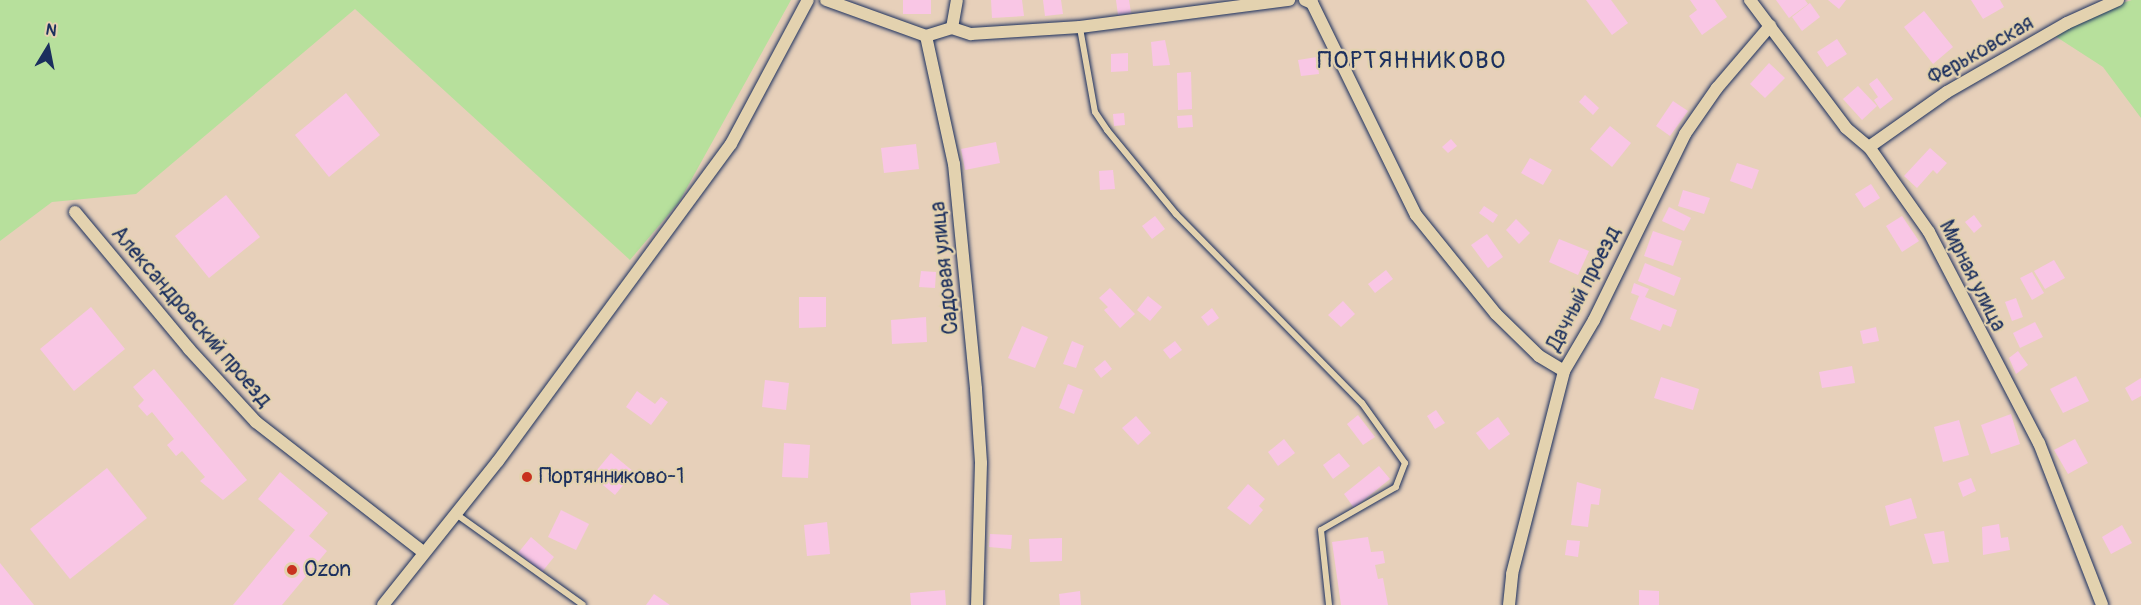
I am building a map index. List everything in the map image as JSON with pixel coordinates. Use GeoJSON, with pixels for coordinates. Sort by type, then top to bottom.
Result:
{"type":"FeatureCollection","features":[{"type":"Feature","properties":{"kind":"street"},"geometry":{"type":"LineString","coordinates":[[383,605],[456,514],[649,260],[731,144],[808,0]]}},
{"type":"Feature","properties":{"kind":"street"},"geometry":{"type":"LineString","coordinates":[[826,0],[926,36],[952,28],[971,34],[1080,27],[1288,0]]}},
{"type":"Feature","properties":{"kind":"street"},"geometry":{"type":"LineString","coordinates":[[952,28],[957,0]]}},
{"type":"Feature","properties":{"kind":"street","name":"Мирная улица"},"geometry":{"type":"LineString","coordinates":[[1750,0],[1846,128],[1869,147],[1929,232],[2039,443],[2102,605]]}},
{"type":"Feature","properties":{"kind":"street","name":"Ферьковская"},"geometry":{"type":"LineString","coordinates":[[1869,147],[1947,92],[2067,23],[2118,0]]}},
{"type":"Feature","properties":{"kind":"street"},"geometry":{"type":"LineString","coordinates":[[1309,1],[1416,215],[1496,314],[1539,356],[1564,371]]}},
{"type":"Feature","properties":{"kind":"street","name":"Дачный проезд"},"geometry":{"type":"LineString","coordinates":[[1509,605],[1512,573],[1564,371],[1594,320],[1685,134],[1717,88],[1770,26]]}},
{"type":"Feature","properties":{"kind":"street","name":"Садовая улица"},"geometry":{"type":"LineString","coordinates":[[926,36],[954,164],[976,389],[981,463],[977,605]]}},
{"type":"Feature","properties":{"kind":"street","name":"Александровский проезд"},"geometry":{"type":"LineString","coordinates":[[75,212],[189,349],[256,422],[424,554]]}},
{"type":"Feature","properties":{"kind":"lane"},"geometry":{"type":"LineString","coordinates":[[1080,27],[1095,112],[1107,130],[1176,214],[1362,403],[1405,463],[1396,487],[1322,530],[1329,605]]}},
{"type":"Feature","properties":{"kind":"lane"},"geometry":{"type":"LineString","coordinates":[[456,514],[583,605]]}},
{"type":"Feature","properties":{"kind":"green space"},"geometry":{"type":"Polygon","coordinates":[[[0,0],[791,0],[679,202],[630,260],[355,9],[136,194],[52,202],[0,241],[0,0]]]}},
{"type":"Feature","properties":{"kind":"green space"},"geometry":{"type":"Polygon","coordinates":[[[2132,0],[2141,0],[2141,118],[2103,67],[2055,36],[2109,7],[2132,0]]]}},
{"type":"Feature","properties":{"kind":"building"},"geometry":{"type":"Polygon","coordinates":[[[903,0],[931,0],[931,14],[903,14],[903,0]]]}},
{"type":"Feature","properties":{"kind":"building"},"geometry":{"type":"Polygon","coordinates":[[[991,0],[1022,0],[1024,16],[992,18],[991,0]]]}},
{"type":"Feature","properties":{"kind":"building"},"geometry":{"type":"Polygon","coordinates":[[[1043,0],[1061,0],[1063,14],[1045,16],[1043,0]]]}},
{"type":"Feature","properties":{"kind":"building"},"geometry":{"type":"Polygon","coordinates":[[[1116,0],[1129,0],[1131,13],[1118,15],[1116,0]]]}},
{"type":"Feature","properties":{"kind":"building"},"geometry":{"type":"Polygon","coordinates":[[[1586,0],[1611,0],[1628,23],[1612,35],[1586,0]]]}},
{"type":"Feature","properties":{"kind":"building"},"geometry":{"type":"Polygon","coordinates":[[[1690,0],[1715,0],[1727,17],[1702,35],[1689,16],[1697,10],[1690,0]]]}},
{"type":"Feature","properties":{"kind":"building"},"geometry":{"type":"Polygon","coordinates":[[[1776,0],[1805,0],[1808,4],[1789,18],[1776,0]]]}},
{"type":"Feature","properties":{"kind":"building"},"geometry":{"type":"Polygon","coordinates":[[[1828,0],[1846,0],[1839,9],[1828,0]]]}},
{"type":"Feature","properties":{"kind":"building"},"geometry":{"type":"Polygon","coordinates":[[[1971,0],[2000,0],[2004,7],[1983,19],[1971,0]]]}},
{"type":"Feature","properties":{"kind":"building"},"geometry":{"type":"Polygon","coordinates":[[[1810,3],[1820,17],[1802,31],[1792,17],[1810,3]]]}},
{"type":"Feature","properties":{"kind":"building"},"geometry":{"type":"Polygon","coordinates":[[[1924,11],[1953,47],[1933,64],[1904,27],[1924,11]]]}},
{"type":"Feature","properties":{"kind":"building"},"geometry":{"type":"Polygon","coordinates":[[[1837,39],[1847,54],[1827,67],[1817,52],[1837,39]]]}},
{"type":"Feature","properties":{"kind":"building"},"geometry":{"type":"Polygon","coordinates":[[[1165,40],[1170,65],[1153,66],[1151,42],[1165,40]]]}},
{"type":"Feature","properties":{"kind":"building"},"geometry":{"type":"Polygon","coordinates":[[[1128,53],[1128,71],[1111,72],[1111,54],[1128,53]]]}},
{"type":"Feature","properties":{"kind":"building"},"geometry":{"type":"Polygon","coordinates":[[[1317,57],[1319,74],[1301,76],[1298,60],[1317,57]]]}},
{"type":"Feature","properties":{"kind":"building"},"geometry":{"type":"Polygon","coordinates":[[[1769,63],[1785,78],[1765,98],[1750,84],[1769,63]]]}},
{"type":"Feature","properties":{"kind":"building"},"geometry":{"type":"Polygon","coordinates":[[[1191,72],[1192,109],[1178,110],[1177,73],[1191,72]]]}},
{"type":"Feature","properties":{"kind":"building"},"geometry":{"type":"Polygon","coordinates":[[[1877,78],[1893,99],[1880,109],[1874,100],[1878,97],[1869,84],[1877,78]]]}},
{"type":"Feature","properties":{"kind":"building"},"geometry":{"type":"Polygon","coordinates":[[[1858,86],[1877,106],[1862,120],[1843,99],[1858,86]]]}},
{"type":"Feature","properties":{"kind":"building"},"geometry":{"type":"Polygon","coordinates":[[[346,93],[380,135],[329,177],[295,135],[346,93]]]}},
{"type":"Feature","properties":{"kind":"building"},"geometry":{"type":"Polygon","coordinates":[[[1585,95],[1599,108],[1593,115],[1579,102],[1585,95]]]}},
{"type":"Feature","properties":{"kind":"building"},"geometry":{"type":"Polygon","coordinates":[[[1673,101],[1688,111],[1670,136],[1656,126],[1673,101]]]}},
{"type":"Feature","properties":{"kind":"building"},"geometry":{"type":"Polygon","coordinates":[[[1124,113],[1125,125],[1114,126],[1113,114],[1124,113]]]}},
{"type":"Feature","properties":{"kind":"building"},"geometry":{"type":"Polygon","coordinates":[[[1192,115],[1193,127],[1178,128],[1177,116],[1192,115]]]}},
{"type":"Feature","properties":{"kind":"building"},"geometry":{"type":"Polygon","coordinates":[[[1610,126],[1631,143],[1612,167],[1590,149],[1610,126]]]}},
{"type":"Feature","properties":{"kind":"building"},"geometry":{"type":"Polygon","coordinates":[[[1451,139],[1457,146],[1448,153],[1442,147],[1451,139]]]}},
{"type":"Feature","properties":{"kind":"building"},"geometry":{"type":"Polygon","coordinates":[[[996,142],[1000,163],[965,170],[961,149],[996,142]]]}},
{"type":"Feature","properties":{"kind":"building"},"geometry":{"type":"Polygon","coordinates":[[[916,144],[919,169],[884,173],[881,148],[916,144]]]}},
{"type":"Feature","properties":{"kind":"building"},"geometry":{"type":"Polygon","coordinates":[[[1930,148],[1947,163],[1937,174],[1933,170],[1917,188],[1904,176],[1930,148]]]}},
{"type":"Feature","properties":{"kind":"building"},"geometry":{"type":"Polygon","coordinates":[[[1530,158],[1552,170],[1543,185],[1521,173],[1530,158]]]}},
{"type":"Feature","properties":{"kind":"building"},"geometry":{"type":"Polygon","coordinates":[[[1737,163],[1759,170],[1752,189],[1730,181],[1737,163]]]}},
{"type":"Feature","properties":{"kind":"building"},"geometry":{"type":"Polygon","coordinates":[[[1113,170],[1115,189],[1100,190],[1099,171],[1113,170]]]}},
{"type":"Feature","properties":{"kind":"building"},"geometry":{"type":"Polygon","coordinates":[[[1871,184],[1880,198],[1864,208],[1855,194],[1871,184]]]}},
{"type":"Feature","properties":{"kind":"building"},"geometry":{"type":"Polygon","coordinates":[[[1683,190],[1710,198],[1704,214],[1678,206],[1683,190]]]}},
{"type":"Feature","properties":{"kind":"building"},"geometry":{"type":"Polygon","coordinates":[[[226,195],[260,237],[209,278],[175,236],[226,195]]]}},
{"type":"Feature","properties":{"kind":"building"},"geometry":{"type":"Polygon","coordinates":[[[1484,206],[1498,215],[1493,223],[1479,213],[1484,206]]]}},
{"type":"Feature","properties":{"kind":"building"},"geometry":{"type":"Polygon","coordinates":[[[1669,207],[1691,218],[1684,231],[1662,221],[1669,207]]]}},
{"type":"Feature","properties":{"kind":"building"},"geometry":{"type":"Polygon","coordinates":[[[1974,215],[1982,226],[1974,233],[1965,222],[1974,215]]]}},
{"type":"Feature","properties":{"kind":"building"},"geometry":{"type":"Polygon","coordinates":[[[1155,216],[1165,229],[1152,239],[1142,226],[1155,216]]]}},
{"type":"Feature","properties":{"kind":"building"},"geometry":{"type":"Polygon","coordinates":[[[1902,216],[1919,241],[1902,252],[1886,226],[1902,216]]]}},
{"type":"Feature","properties":{"kind":"building"},"geometry":{"type":"Polygon","coordinates":[[[1516,219],[1530,233],[1519,244],[1506,230],[1516,219]]]}},
{"type":"Feature","properties":{"kind":"building"},"geometry":{"type":"Polygon","coordinates":[[[1653,231],[1682,241],[1673,266],[1644,256],[1653,231]]]}},
{"type":"Feature","properties":{"kind":"building"},"geometry":{"type":"Polygon","coordinates":[[[1487,234],[1503,257],[1488,268],[1471,245],[1487,234]]]}},
{"type":"Feature","properties":{"kind":"building"},"geometry":{"type":"Polygon","coordinates":[[[1559,239],[1589,251],[1578,275],[1549,262],[1559,239]]]}},
{"type":"Feature","properties":{"kind":"building"},"geometry":{"type":"Polygon","coordinates":[[[2054,260],[2065,278],[2045,289],[2034,271],[2054,260]]]}},
{"type":"Feature","properties":{"kind":"building"},"geometry":{"type":"Polygon","coordinates":[[[1645,263],[1681,278],[1674,296],[1638,281],[1645,263]]]}},
{"type":"Feature","properties":{"kind":"building"},"geometry":{"type":"Polygon","coordinates":[[[1386,270],[1393,279],[1375,293],[1368,284],[1386,270]]]}},
{"type":"Feature","properties":{"kind":"building"},"geometry":{"type":"Polygon","coordinates":[[[921,271],[936,272],[935,288],[919,287],[921,271]]]}},
{"type":"Feature","properties":{"kind":"building"},"geometry":{"type":"Polygon","coordinates":[[[2032,272],[2044,293],[2032,300],[2020,278],[2032,272]]]}},
{"type":"Feature","properties":{"kind":"building"},"geometry":{"type":"Polygon","coordinates":[[[1634,283],[1649,289],[1645,297],[1677,310],[1671,327],[1663,324],[1660,331],[1630,319],[1639,296],[1631,293],[1634,283]]]}},
{"type":"Feature","properties":{"kind":"building"},"geometry":{"type":"Polygon","coordinates":[[[1110,288],[1135,314],[1120,328],[1104,310],[1108,307],[1099,298],[1110,288]]]}},
{"type":"Feature","properties":{"kind":"building"},"geometry":{"type":"Polygon","coordinates":[[[1148,296],[1162,307],[1150,321],[1137,310],[1148,296]]]}},
{"type":"Feature","properties":{"kind":"building"},"geometry":{"type":"Polygon","coordinates":[[[799,297],[826,297],[826,327],[799,328],[799,297]]]}},
{"type":"Feature","properties":{"kind":"building"},"geometry":{"type":"Polygon","coordinates":[[[2016,298],[2023,317],[2012,321],[2005,302],[2016,298]]]}},
{"type":"Feature","properties":{"kind":"building"},"geometry":{"type":"Polygon","coordinates":[[[1343,301],[1355,314],[1341,327],[1328,315],[1343,301]]]}},
{"type":"Feature","properties":{"kind":"building"},"geometry":{"type":"Polygon","coordinates":[[[91,307],[125,349],[74,391],[40,349],[91,307]]]}},
{"type":"Feature","properties":{"kind":"building"},"geometry":{"type":"Polygon","coordinates":[[[1212,308],[1219,318],[1208,326],[1201,317],[1212,308]]]}},
{"type":"Feature","properties":{"kind":"building"},"geometry":{"type":"Polygon","coordinates":[[[926,317],[927,342],[892,344],[891,320],[926,317]]]}},
{"type":"Feature","properties":{"kind":"building"},"geometry":{"type":"Polygon","coordinates":[[[2035,322],[2043,337],[2020,348],[2013,333],[2035,322]]]}},
{"type":"Feature","properties":{"kind":"building"},"geometry":{"type":"Polygon","coordinates":[[[1022,326],[1048,337],[1035,368],[1008,358],[1022,326]]]}},
{"type":"Feature","properties":{"kind":"building"},"geometry":{"type":"Polygon","coordinates":[[[1876,327],[1879,341],[1863,344],[1860,331],[1876,327]]]}},
{"type":"Feature","properties":{"kind":"building"},"geometry":{"type":"Polygon","coordinates":[[[1072,341],[1084,346],[1076,368],[1063,364],[1072,341]]]}},
{"type":"Feature","properties":{"kind":"building"},"geometry":{"type":"Polygon","coordinates":[[[1175,341],[1182,350],[1170,359],[1163,350],[1175,341]]]}},
{"type":"Feature","properties":{"kind":"building"},"geometry":{"type":"Polygon","coordinates":[[[2018,351],[2028,365],[2016,374],[2009,358],[2018,351]]]}},
{"type":"Feature","properties":{"kind":"building"},"geometry":{"type":"Polygon","coordinates":[[[1105,360],[1112,369],[1101,378],[1094,369],[1105,360]]]}},
{"type":"Feature","properties":{"kind":"building"},"geometry":{"type":"Polygon","coordinates":[[[1852,366],[1855,383],[1822,388],[1819,372],[1852,366]]]}},
{"type":"Feature","properties":{"kind":"building"},"geometry":{"type":"Polygon","coordinates":[[[154,369],[247,480],[223,500],[200,481],[205,477],[182,451],[176,456],[167,445],[174,439],[152,412],[147,416],[138,406],[144,400],[133,387],[154,369]]]}},
{"type":"Feature","properties":{"kind":"building"},"geometry":{"type":"Polygon","coordinates":[[[2076,376],[2089,401],[2063,413],[2050,389],[2076,376]]]}},
{"type":"Feature","properties":{"kind":"building"},"geometry":{"type":"Polygon","coordinates":[[[1661,377],[1699,389],[1693,410],[1654,398],[1661,377]]]}},
{"type":"Feature","properties":{"kind":"building"},"geometry":{"type":"Polygon","coordinates":[[[2141,378],[2141,396],[2132,401],[2125,388],[2141,378]]]}},
{"type":"Feature","properties":{"kind":"building"},"geometry":{"type":"Polygon","coordinates":[[[765,380],[789,383],[786,410],[762,407],[765,380]]]}},
{"type":"Feature","properties":{"kind":"building"},"geometry":{"type":"Polygon","coordinates":[[[1068,384],[1083,390],[1074,414],[1059,408],[1068,384]]]}},
{"type":"Feature","properties":{"kind":"building"},"geometry":{"type":"Polygon","coordinates":[[[637,391],[655,404],[661,397],[668,402],[651,425],[626,407],[637,391]]]}},
{"type":"Feature","properties":{"kind":"building"},"geometry":{"type":"Polygon","coordinates":[[[1436,410],[1445,423],[1435,429],[1427,416],[1436,410]]]}},
{"type":"Feature","properties":{"kind":"building"},"geometry":{"type":"Polygon","coordinates":[[[2011,414],[2020,444],[1991,454],[1981,425],[2011,414]]]}},
{"type":"Feature","properties":{"kind":"building"},"geometry":{"type":"Polygon","coordinates":[[[1358,415],[1375,437],[1363,445],[1347,424],[1358,415]]]}},
{"type":"Feature","properties":{"kind":"building"},"geometry":{"type":"Polygon","coordinates":[[[1136,416],[1151,433],[1138,445],[1122,428],[1136,416]]]}},
{"type":"Feature","properties":{"kind":"building"},"geometry":{"type":"Polygon","coordinates":[[[1498,417],[1510,434],[1489,450],[1476,433],[1498,417]]]}},
{"type":"Feature","properties":{"kind":"building"},"geometry":{"type":"Polygon","coordinates":[[[1959,420],[1969,455],[1943,462],[1934,427],[1959,420]]]}},
{"type":"Feature","properties":{"kind":"building"},"geometry":{"type":"Polygon","coordinates":[[[1284,439],[1295,453],[1278,466],[1268,452],[1284,439]]]}},
{"type":"Feature","properties":{"kind":"building"},"geometry":{"type":"Polygon","coordinates":[[[2075,439],[2088,463],[2068,474],[2054,450],[2075,439]]]}},
{"type":"Feature","properties":{"kind":"building"},"geometry":{"type":"Polygon","coordinates":[[[784,443],[810,445],[808,478],[782,477],[784,443]]]}},
{"type":"Feature","properties":{"kind":"building"},"geometry":{"type":"Polygon","coordinates":[[[611,453],[634,472],[615,495],[592,476],[611,453]]]}},
{"type":"Feature","properties":{"kind":"building"},"geometry":{"type":"Polygon","coordinates":[[[1339,453],[1350,466],[1333,479],[1323,465],[1339,453]]]}},
{"type":"Feature","properties":{"kind":"building"},"geometry":{"type":"Polygon","coordinates":[[[1379,466],[1390,479],[1354,508],[1344,494],[1379,466]]]}},
{"type":"Feature","properties":{"kind":"building"},"geometry":{"type":"Polygon","coordinates":[[[107,468],[147,518],[70,579],[30,529],[107,468]]]}},
{"type":"Feature","properties":{"kind":"building"},"geometry":{"type":"Polygon","coordinates":[[[280,472],[328,513],[309,536],[327,551],[282,605],[233,605],[295,530],[258,499],[280,472]]]}},
{"type":"Feature","properties":{"kind":"building"},"geometry":{"type":"Polygon","coordinates":[[[1971,478],[1976,491],[1963,497],[1958,483],[1971,478]]]}},
{"type":"Feature","properties":{"kind":"building"},"geometry":{"type":"Polygon","coordinates":[[[1577,482],[1601,489],[1599,505],[1591,504],[1588,527],[1571,525],[1577,482]]]}},
{"type":"Feature","properties":{"kind":"building"},"geometry":{"type":"Polygon","coordinates":[[[1248,484],[1265,499],[1259,506],[1263,510],[1250,525],[1227,508],[1248,484]]]}},
{"type":"Feature","properties":{"kind":"building"},"geometry":{"type":"Polygon","coordinates":[[[1911,498],[1917,518],[1890,526],[1885,506],[1911,498]]]}},
{"type":"Feature","properties":{"kind":"building"},"geometry":{"type":"Polygon","coordinates":[[[561,510],[589,524],[576,550],[548,537],[561,510]]]}},
{"type":"Feature","properties":{"kind":"building"},"geometry":{"type":"Polygon","coordinates":[[[827,522],[830,554],[807,556],[804,525],[827,522]]]}},
{"type":"Feature","properties":{"kind":"building"},"geometry":{"type":"Polygon","coordinates":[[[1999,524],[2001,538],[2008,537],[2010,550],[1983,555],[1982,527],[1999,524]]]}},
{"type":"Feature","properties":{"kind":"building"},"geometry":{"type":"Polygon","coordinates":[[[2122,525],[2132,543],[2111,554],[2102,537],[2122,525]]]}},
{"type":"Feature","properties":{"kind":"building"},"geometry":{"type":"Polygon","coordinates":[[[1944,531],[1949,562],[1933,564],[1924,534],[1944,531]]]}},
{"type":"Feature","properties":{"kind":"building"},"geometry":{"type":"Polygon","coordinates":[[[990,534],[1012,535],[1011,549],[989,547],[990,534]]]}},
{"type":"Feature","properties":{"kind":"building"},"geometry":{"type":"Polygon","coordinates":[[[531,537],[554,557],[542,572],[518,553],[531,537]]]}},
{"type":"Feature","properties":{"kind":"building"},"geometry":{"type":"Polygon","coordinates":[[[1368,537],[1371,552],[1383,551],[1385,563],[1375,565],[1378,579],[1383,578],[1388,605],[1341,605],[1332,542],[1368,537]]]}},
{"type":"Feature","properties":{"kind":"building"},"geometry":{"type":"Polygon","coordinates":[[[1062,538],[1062,561],[1030,562],[1029,539],[1062,538]]]}},
{"type":"Feature","properties":{"kind":"building"},"geometry":{"type":"Polygon","coordinates":[[[1567,540],[1580,541],[1578,557],[1565,555],[1567,540]]]}},
{"type":"Feature","properties":{"kind":"building"},"geometry":{"type":"Polygon","coordinates":[[[0,563],[34,605],[0,605],[0,563]]]}},
{"type":"Feature","properties":{"kind":"building"},"geometry":{"type":"Polygon","coordinates":[[[945,590],[946,605],[911,605],[910,593],[945,590]]]}},
{"type":"Feature","properties":{"kind":"building"},"geometry":{"type":"Polygon","coordinates":[[[1639,590],[1659,591],[1659,605],[1639,605],[1639,590]]]}},
{"type":"Feature","properties":{"kind":"building"},"geometry":{"type":"Polygon","coordinates":[[[1080,591],[1081,605],[1060,605],[1059,594],[1080,591]]]}},
{"type":"Feature","properties":{"kind":"building"},"geometry":{"type":"Polygon","coordinates":[[[654,594],[670,605],[646,605],[654,594]]]}},
{"type":"Feature","properties":{"kind":"place","name":"Портянниково-1"},"geometry":{"type":"Point","coordinates":[527,477]}},
{"type":"Feature","properties":{"kind":"place","name":"Ozon"},"geometry":{"type":"Point","coordinates":[292,570]}},
{"type":"Feature","properties":{"kind":"district","name":"ПОРТЯННИКОВО"},"geometry":{"type":"Point","coordinates":[1412,61]}}]}
